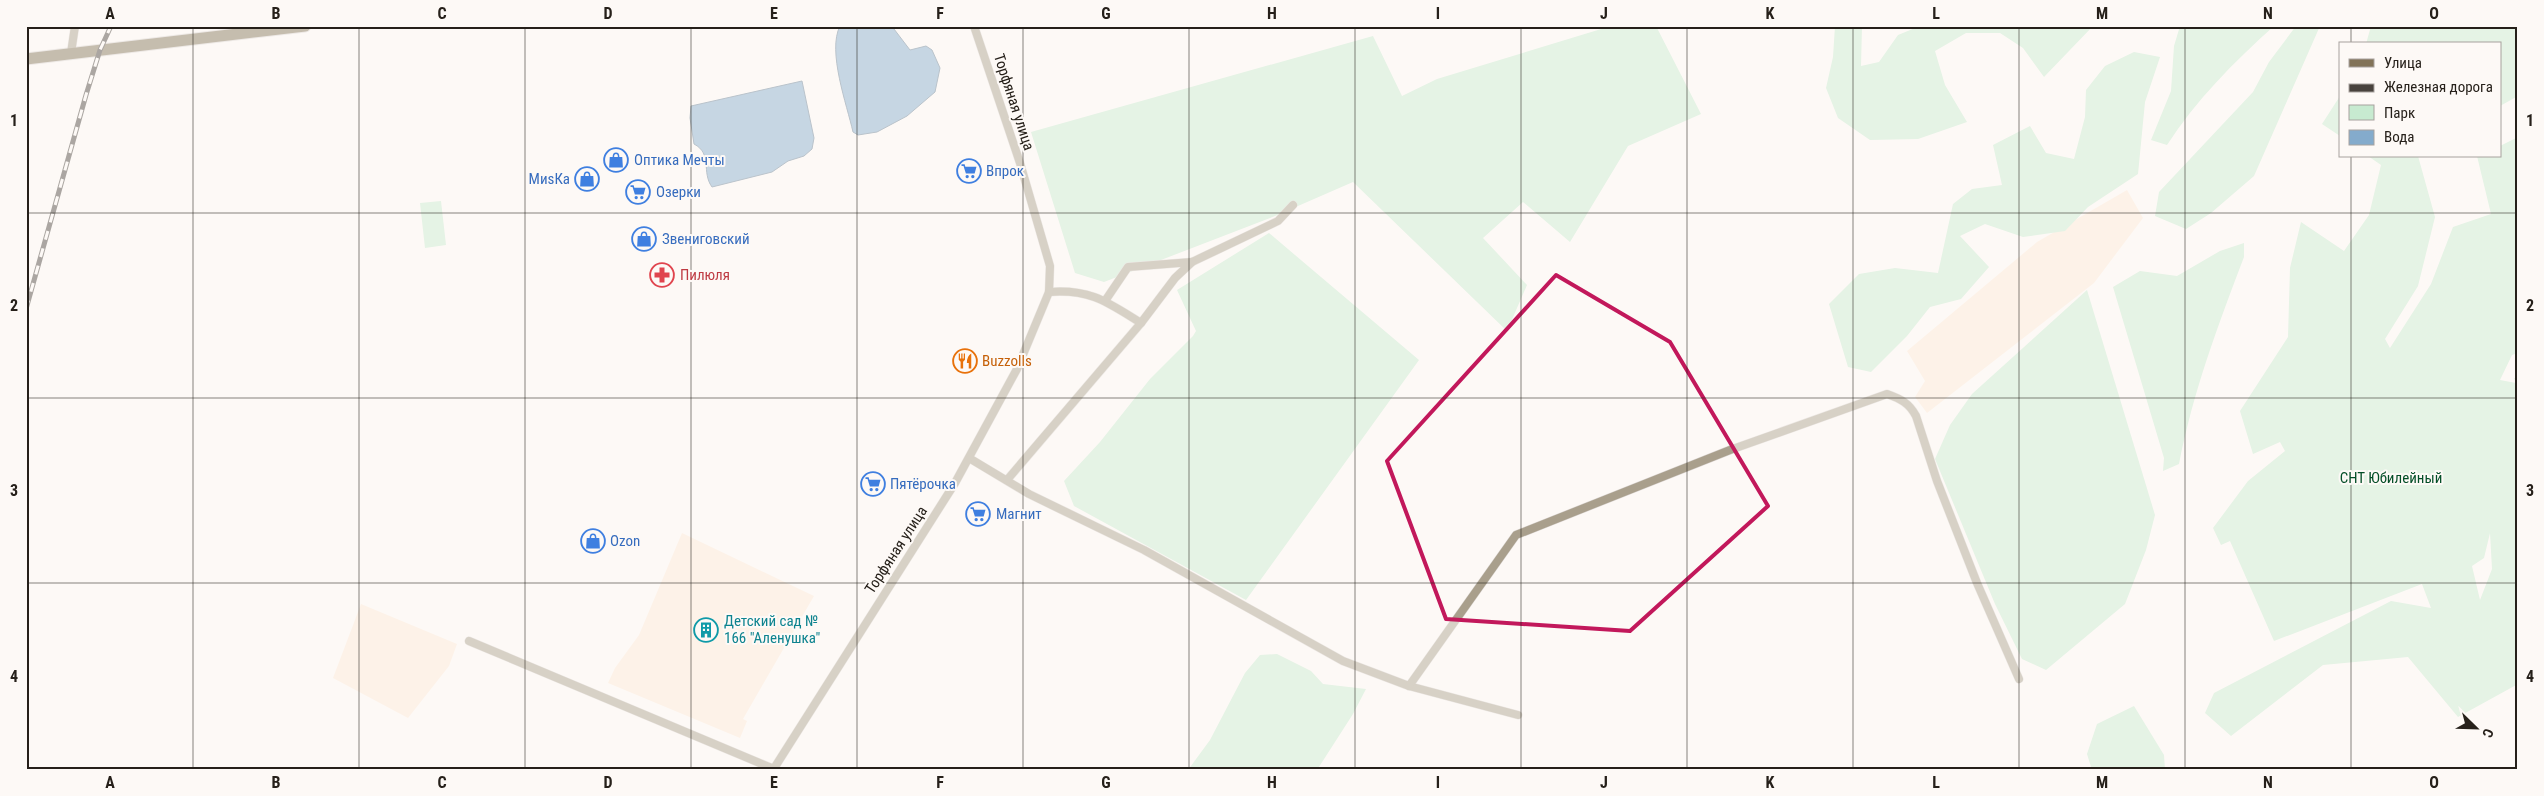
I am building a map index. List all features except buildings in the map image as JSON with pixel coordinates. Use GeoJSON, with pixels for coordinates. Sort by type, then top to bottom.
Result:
{"type":"FeatureCollection","features":[{"type":"Feature","properties":{"kind":"main road"},"geometry":{"type":"LineString","coordinates":[[26,59],[305,26]]}},
{"type":"Feature","properties":{"kind":"street"},"geometry":{"type":"LineString","coordinates":[[71,53],[75,26]]}},
{"type":"Feature","properties":{"kind":"street","name":"Торфяная улица"},"geometry":{"type":"LineString","coordinates":[[469,641],[774,769],[969,458],[1017,369],[1049,292],[1050,266],[1020,163],[974,26]]}},
{"type":"Feature","properties":{"kind":"street"},"geometry":{"type":"LineString","coordinates":[[1007,480],[1087,389],[1175,278],[1192,262],[1278,221],[1293,205]]}},
{"type":"Feature","properties":{"kind":"street"},"geometry":{"type":"LineString","coordinates":[[1105,300],[1128,267],[1192,262]]}},
{"type":"Feature","properties":{"kind":"street"},"geometry":{"type":"LineString","coordinates":[[1049,292],[1072,290],[1105,300],[1141,323]]}},
{"type":"Feature","properties":{"kind":"street"},"geometry":{"type":"LineString","coordinates":[[1409,686],[1516,535],[1730,450],[1887,394],[1903,400],[1911,406],[1916,416],[1952,518],[2019,679]]}},
{"type":"Feature","properties":{"kind":"street"},"geometry":{"type":"LineString","coordinates":[[969,458],[1081,520],[1144,550],[1318,649],[1366,671],[1409,686],[1518,715]]}},
{"type":"Feature","properties":{"kind":"highlighted area"},"geometry":{"type":"Polygon","coordinates":[[[1556,275],[1670,342],[1768,506],[1630,631],[1446,619],[1387,461],[1556,275]]]}},
{"type":"Feature","properties":{"kind":"shaded area"},"geometry":{"type":"Polygon","coordinates":[[[2127,190],[2143,218],[2094,283],[1927,413],[1915,397],[1925,381],[1907,351],[2037,242],[2127,190]]]}},
{"type":"Feature","properties":{"kind":"shaded area"},"geometry":{"type":"Polygon","coordinates":[[[682,533],[814,596],[743,719],[747,721],[740,738],[608,683],[615,668],[639,635],[682,533]]]}},
{"type":"Feature","properties":{"kind":"shaded area"},"geometry":{"type":"Polygon","coordinates":[[[361,604],[457,644],[449,666],[408,718],[333,678],[361,604]]]}},
{"type":"Feature","properties":{"kind":"green space"},"geometry":{"type":"Polygon","coordinates":[[[1611,26],[1656,26],[1701,114],[1628,146],[1570,242],[1523,202],[1483,238],[1527,285],[1507,331],[1353,182],[1275,216],[1104,282],[1075,273],[1031,132],[1373,36],[1402,96],[1437,79],[1611,26]]]}},
{"type":"Feature","properties":{"kind":"green space"},"geometry":{"type":"Polygon","coordinates":[[[1835,26],[1862,26],[1861,66],[1879,62],[1898,35],[1920,26],[2093,26],[2044,77],[2023,48],[2000,33],[1966,33],[1935,51],[1945,85],[1967,122],[1918,139],[1870,140],[1838,118],[1826,88],[1833,57],[1835,26]]]}},
{"type":"Feature","properties":{"kind":"green space"},"geometry":{"type":"Polygon","coordinates":[[[2180,26],[2274,26],[2216,82],[2190,112],[2167,145],[2151,140],[2171,91],[2174,46],[2180,26]]]}},
{"type":"Feature","properties":{"kind":"green space"},"geometry":{"type":"Polygon","coordinates":[[[2296,26],[2320,26],[2254,176],[2211,213],[2186,229],[2155,216],[2159,192],[2253,92],[2269,62],[2296,26]]]}},
{"type":"Feature","properties":{"kind":"green space"},"geometry":{"type":"Polygon","coordinates":[[[2371,26],[2518,26],[2518,96],[2502,105],[2502,42],[2367,42],[2371,26]]]}},
{"type":"Feature","properties":{"kind":"green space"},"geometry":{"type":"Polygon","coordinates":[[[2134,52],[2160,57],[2145,102],[2138,174],[2088,207],[2065,231],[2023,237],[1985,224],[1960,236],[1989,267],[1961,299],[1930,307],[1907,336],[1871,372],[1848,367],[1829,304],[1859,274],[1895,268],[1938,273],[1953,204],[1972,189],[2002,185],[1993,145],[2030,126],[2046,153],[2074,159],[2085,117],[2086,90],[2105,66],[2134,52]]]}},
{"type":"Feature","properties":{"kind":"green space"},"geometry":{"type":"Polygon","coordinates":[[[2339,98],[2339,135],[2322,124],[2339,98]]]}},
{"type":"Feature","properties":{"kind":"green space","name":"СНТ Юбилейный"},"geometry":{"type":"Polygon","coordinates":[[[2518,137],[2518,353],[2512,355],[2500,380],[2516,383],[2514,378],[2518,378],[2518,684],[2458,717],[2408,657],[2323,665],[2231,736],[2205,713],[2214,693],[2391,601],[2431,608],[2422,584],[2274,641],[2230,541],[2221,545],[2213,528],[2248,481],[2285,451],[2280,442],[2253,454],[2240,411],[2288,337],[2290,268],[2301,222],[2344,251],[2369,215],[2381,165],[2371,158],[2419,158],[2435,217],[2418,286],[2385,339],[2390,348],[2431,284],[2453,227],[2491,214],[2477,158],[2502,158],[2502,145],[2518,137]],[[2490,533],[2484,558],[2472,566],[2480,600],[2492,569],[2490,533]]]}},
{"type":"Feature","properties":{"kind":"green space"},"geometry":{"type":"Polygon","coordinates":[[[441,201],[446,245],[425,248],[420,203],[441,201]]]}},
{"type":"Feature","properties":{"kind":"green space"},"geometry":{"type":"Polygon","coordinates":[[[1269,233],[1419,360],[1246,600],[1074,506],[1064,481],[1100,442],[1150,379],[1196,331],[1177,290],[1269,233]]]}},
{"type":"Feature","properties":{"kind":"green space"},"geometry":{"type":"Polygon","coordinates":[[[2244,243],[2244,257],[2199,385],[2179,464],[2163,471],[2164,458],[2113,287],[2140,271],[2177,276],[2220,251],[2244,243]]]}},
{"type":"Feature","properties":{"kind":"green space"},"geometry":{"type":"Polygon","coordinates":[[[2087,290],[2155,515],[2146,550],[2125,604],[2046,670],[2022,659],[1995,604],[1935,459],[1950,425],[1972,394],[2087,290]]]}},
{"type":"Feature","properties":{"kind":"green space"},"geometry":{"type":"Polygon","coordinates":[[[1277,654],[1311,671],[1323,684],[1366,689],[1353,714],[1317,770],[1188,770],[1210,740],[1245,673],[1260,655],[1277,654]]]}},
{"type":"Feature","properties":{"kind":"green space"},"geometry":{"type":"Polygon","coordinates":[[[2134,706],[2164,755],[2165,770],[2092,770],[2087,754],[2097,724],[2134,706]]]}},
{"type":"Feature","properties":{"kind":"water"},"geometry":{"type":"Polygon","coordinates":[[[840,26],[888,26],[894,29],[910,50],[926,46],[932,50],[940,68],[935,92],[907,116],[877,132],[858,135],[853,132],[837,63],[836,49],[840,26]]]}},
{"type":"Feature","properties":{"kind":"water"},"geometry":{"type":"Polygon","coordinates":[[[802,81],[814,138],[812,149],[804,156],[788,161],[772,172],[712,187],[707,175],[703,153],[694,144],[690,118],[691,106],[802,81]]]}},
{"type":"Feature","properties":{"kind":"railway"},"geometry":{"type":"LineString","coordinates":[[26,309],[86,95],[100,50],[111,26]]}},
{"type":"Feature","properties":{"kind":"place","name":"Оптика Мечты"},"geometry":{"type":"Point","coordinates":[616,160]}},
{"type":"Feature","properties":{"kind":"place","name":"Впрок"},"geometry":{"type":"Point","coordinates":[969,171]}},
{"type":"Feature","properties":{"kind":"place","name":"МиsКа"},"geometry":{"type":"Point","coordinates":[587,179]}},
{"type":"Feature","properties":{"kind":"place","name":"Озерки"},"geometry":{"type":"Point","coordinates":[638,192]}},
{"type":"Feature","properties":{"kind":"place","name":"Звениговский"},"geometry":{"type":"Point","coordinates":[644,239]}},
{"type":"Feature","properties":{"kind":"place","name":"Пилюля"},"geometry":{"type":"Point","coordinates":[662,275]}},
{"type":"Feature","properties":{"kind":"place","name":"Buzzolls"},"geometry":{"type":"Point","coordinates":[965,361]}},
{"type":"Feature","properties":{"kind":"place","name":"Пятёрочка"},"geometry":{"type":"Point","coordinates":[873,484]}},
{"type":"Feature","properties":{"kind":"place","name":"Магнит"},"geometry":{"type":"Point","coordinates":[978,514]}},
{"type":"Feature","properties":{"kind":"place","name":"Ozon"},"geometry":{"type":"Point","coordinates":[593,541]}},
{"type":"Feature","properties":{"kind":"place","name":"Детский сад № 166 \"Аленушка\""},"geometry":{"type":"Point","coordinates":[706,630]}}]}
